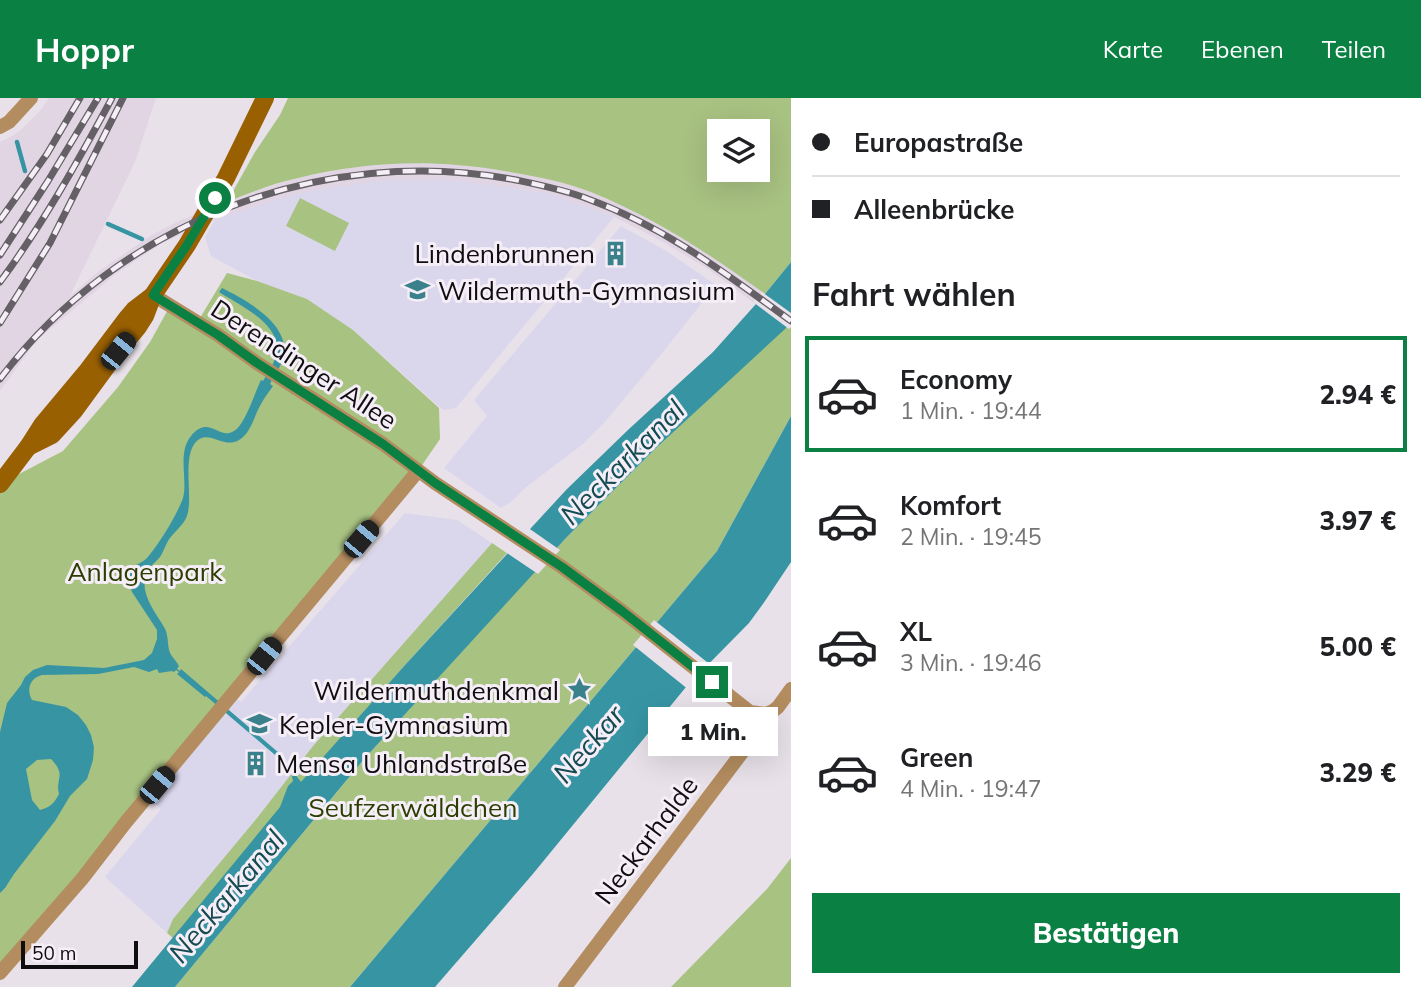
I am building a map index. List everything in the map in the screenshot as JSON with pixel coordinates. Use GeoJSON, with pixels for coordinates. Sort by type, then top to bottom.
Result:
{"type":"FeatureCollection","features":[{"type":"Feature","properties":{"kind":"street"},"geometry":{"type":"LineString","coordinates":[[0,127],[9,122],[31,98]]}},
{"type":"Feature","properties":{"kind":"street"},"geometry":{"type":"LineString","coordinates":[[0,484],[42,425],[128,317],[153,295],[187,245],[226,178],[265,98]]}},
{"type":"Feature","properties":{"kind":"street","name":"Derendinger Allee"},"geometry":{"type":"LineString","coordinates":[[153,295],[383,444],[418,471],[562,567],[750,712],[766,715]]}},
{"type":"Feature","properties":{"kind":"street"},"geometry":{"type":"LineString","coordinates":[[0,974],[418,471]]}},
{"type":"Feature","properties":{"kind":"street","name":"Neckarhalde"},"geometry":{"type":"LineString","coordinates":[[565,987],[753,738],[766,715],[778,707],[791,689]]}},
{"type":"Feature","properties":{"kind":"shaded area"},"geometry":{"type":"Polygon","coordinates":[[[49,98],[156,98],[135,162],[70,296],[99,271],[150,236],[181,220],[262,189],[297,178],[370,164],[428,162],[478,166],[551,179],[621,205],[718,259],[791,314],[791,330],[708,269],[614,217],[551,194],[499,186],[256,206],[215,220],[162,243],[117,273],[36,341],[0,391],[0,142],[23,128],[49,98]]]}},
{"type":"Feature","properties":{"kind":"shaded area","name":"Wildermuth-Gymnasium"},"geometry":{"type":"Polygon","coordinates":[[[448,180],[551,194],[614,217],[456,408],[443,410],[353,330],[307,299],[257,281],[211,256],[205,237],[215,220],[301,193],[376,181],[448,180]]]}},
{"type":"Feature","properties":{"kind":"shaded area"},"geometry":{"type":"Polygon","coordinates":[[[621,226],[665,250],[716,285],[604,423],[583,444],[501,508],[444,468],[487,416],[474,400],[621,226]]]}},
{"type":"Feature","properties":{"kind":"shaded area","name":"Kepler-Gymnasium"},"geometry":{"type":"Polygon","coordinates":[[[405,513],[457,520],[492,543],[313,746],[173,919],[167,933],[105,877],[161,809],[135,788],[219,684],[241,702],[405,513]]]}},
{"type":"Feature","properties":{"kind":"green space"},"geometry":{"type":"Polygon","coordinates":[[[288,98],[791,98],[791,262],[765,294],[681,238],[615,202],[559,182],[478,167],[426,163],[350,168],[289,180],[227,202],[288,98]]]}},
{"type":"Feature","properties":{"kind":"green space"},"geometry":{"type":"Polygon","coordinates":[[[300,198],[349,223],[335,251],[286,226],[300,198]]]}},
{"type":"Feature","properties":{"kind":"green space","name":"Anlagenpark"},"geometry":{"type":"Polygon","coordinates":[[[227,273],[307,299],[353,330],[439,408],[440,439],[418,471],[0,973],[0,484],[63,451],[118,387],[150,342],[170,306],[197,323],[227,273]]]}},
{"type":"Feature","properties":{"kind":"green space","name":"Seufzerwäldchen"},"geometry":{"type":"Polygon","coordinates":[[[791,321],[791,416],[717,551],[350,987],[175,987],[365,758],[509,599],[655,449],[791,321]]]}},
{"type":"Feature","properties":{"kind":"green space"},"geometry":{"type":"Polygon","coordinates":[[[492,543],[507,553],[302,782],[173,938],[167,933],[173,919],[313,746],[492,543]]]}},
{"type":"Feature","properties":{"kind":"green space"},"geometry":{"type":"Polygon","coordinates":[[[791,858],[791,987],[671,987],[767,889],[791,858]]]}},
{"type":"Feature","properties":{"kind":"water","name":"Neckarkanal"},"geometry":{"type":"Polygon","coordinates":[[[791,262],[791,321],[785,329],[655,449],[565,539],[365,758],[175,987],[132,987],[280,807],[288,786],[293,781],[291,772],[281,760],[177,674],[179,672],[176,670],[159,673],[157,669],[149,672],[134,667],[98,674],[42,675],[32,681],[29,692],[32,700],[66,707],[86,725],[94,747],[93,760],[87,779],[70,796],[55,821],[0,893],[0,732],[7,703],[25,677],[33,670],[47,665],[104,668],[144,660],[152,653],[157,630],[132,592],[128,578],[129,569],[145,560],[152,552],[180,505],[184,491],[185,450],[191,436],[203,427],[223,433],[238,428],[275,358],[277,344],[267,325],[219,292],[222,288],[243,299],[274,325],[281,335],[283,359],[270,384],[273,386],[243,437],[227,442],[205,437],[195,443],[189,458],[187,516],[149,569],[144,584],[145,592],[166,630],[170,653],[179,666],[177,669],[181,669],[279,753],[301,782],[567,489],[713,352],[791,262]],[[51,759],[37,760],[26,769],[32,800],[40,810],[52,804],[59,794],[60,773],[51,759]]]}},
{"type":"Feature","properties":{"kind":"water","name":"Neckar"},"geometry":{"type":"Polygon","coordinates":[[[791,416],[791,562],[749,623],[686,687],[532,875],[435,987],[350,987],[717,551],[791,416]]]}},
{"type":"Feature","properties":{"kind":"pier"},"geometry":{"type":"Polygon","coordinates":[[[762,292],[791,313],[789,329],[753,302],[762,292]]]}},
{"type":"Feature","properties":{"kind":"pier"},"geometry":{"type":"Polygon","coordinates":[[[527,527],[560,550],[538,574],[504,551],[527,527]]]}},
{"type":"Feature","properties":{"kind":"pier"},"geometry":{"type":"Polygon","coordinates":[[[654,620],[712,666],[689,690],[633,645],[654,620]]]}},
{"type":"Feature","properties":{"kind":"waterway"},"geometry":{"type":"LineString","coordinates":[[17,142],[25,171]]}},
{"type":"Feature","properties":{"kind":"waterway"},"geometry":{"type":"LineString","coordinates":[[108,224],[142,239]]}},
{"type":"Feature","properties":{"kind":"railway"},"geometry":{"type":"LineString","coordinates":[[0,220],[47,154],[80,98]]}},
{"type":"Feature","properties":{"kind":"railway"},"geometry":{"type":"LineString","coordinates":[[0,255],[98,98]]}},
{"type":"Feature","properties":{"kind":"railway"},"geometry":{"type":"LineString","coordinates":[[0,282],[45,215],[112,98]]}},
{"type":"Feature","properties":{"kind":"railway"},"geometry":{"type":"LineString","coordinates":[[0,323],[50,243],[123,98]]}},
{"type":"Feature","properties":{"kind":"railway"},"geometry":{"type":"LineString","coordinates":[[0,379],[48,324],[103,276],[164,237],[230,207],[299,185],[371,173],[444,171],[516,180],[579,196],[616,210],[669,237],[791,321]]}},
{"type":"Feature","properties":{"kind":"place","name":"Lindenbrunnen"},"geometry":{"type":"Point","coordinates":[615,253]}},
{"type":"Feature","properties":{"kind":"place","name":"Wildermuth-Gymnasium"},"geometry":{"type":"Point","coordinates":[418,290]}},
{"type":"Feature","properties":{"kind":"place","name":"Wildermuthdenkmal"},"geometry":{"type":"Point","coordinates":[579,690]}},
{"type":"Feature","properties":{"kind":"place","name":"Kepler-Gymnasium"},"geometry":{"type":"Point","coordinates":[259,724]}},
{"type":"Feature","properties":{"kind":"place","name":"Mensa Uhlandstraße"},"geometry":{"type":"Point","coordinates":[256,763]}},
{"type":"Feature","properties":{"kind":"route"},"geometry":{"type":"LineString","coordinates":[[215,198],[153,295],[383,444],[435,483],[562,567],[712,682]]}}]}
